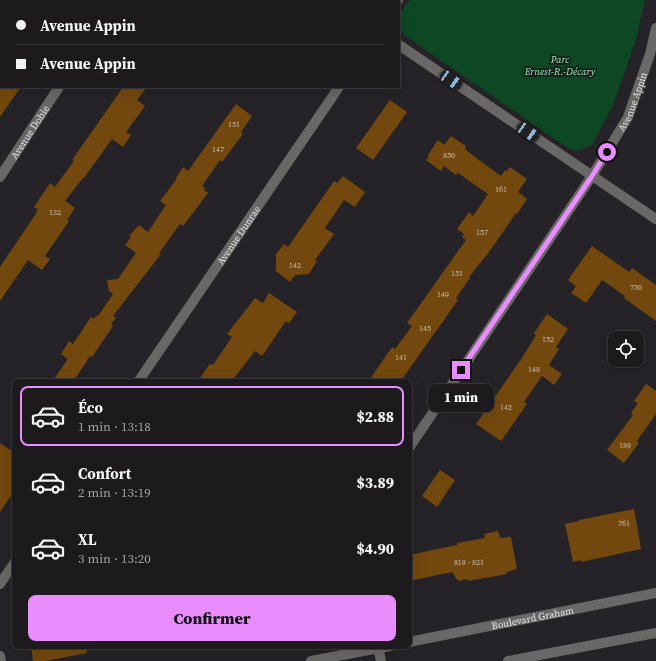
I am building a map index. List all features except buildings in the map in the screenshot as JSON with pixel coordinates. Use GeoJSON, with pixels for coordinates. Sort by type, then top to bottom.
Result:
{"type":"FeatureCollection","features":[{"type":"Feature","properties":{"kind":"street","name":"Avenue Appin"},"geometry":{"type":"LineString","coordinates":[[412,444],[592,176],[628,117],[650,54],[656,28]]}},
{"type":"Feature","properties":{"kind":"street"},"geometry":{"type":"LineString","coordinates":[[400,46],[656,219]]}},
{"type":"Feature","properties":{"kind":"street","name":"Avenue Dobie"},"geometry":{"type":"LineString","coordinates":[[0,177],[59,88]]}},
{"type":"Feature","properties":{"kind":"street","name":"Avenue Dunrae"},"geometry":{"type":"LineString","coordinates":[[140,379],[338,88]]}},
{"type":"Feature","properties":{"kind":"street"},"geometry":{"type":"LineString","coordinates":[[0,584],[12,566]]}},
{"type":"Feature","properties":{"kind":"street","name":"Boulevard Graham"},"geometry":{"type":"LineString","coordinates":[[412,641],[656,593]]}},
{"type":"Feature","properties":{"kind":"street"},"geometry":{"type":"LineString","coordinates":[[508,661],[656,633]]}},
{"type":"Feature","properties":{"kind":"street"},"geometry":{"type":"LineString","coordinates":[[311,661],[369,649]]}},
{"type":"Feature","properties":{"kind":"street"},"geometry":{"type":"LineString","coordinates":[[379,649],[381,661]]}},
{"type":"Feature","properties":{"kind":"street"},"geometry":{"type":"LineString","coordinates":[[0,656],[1,661]]}},
{"type":"Feature","properties":{"kind":"green space","name":"Parc Ernest-R.-Décary"},"geometry":{"type":"Polygon","coordinates":[[[409,0],[645,0],[635,43],[613,105],[593,144],[577,151],[569,149],[404,35],[400,27],[400,14],[409,0]]]}},
{"type":"Feature","properties":{"kind":"route"},"geometry":{"type":"LineString","coordinates":[[461,370],[607,152]]}}]}
